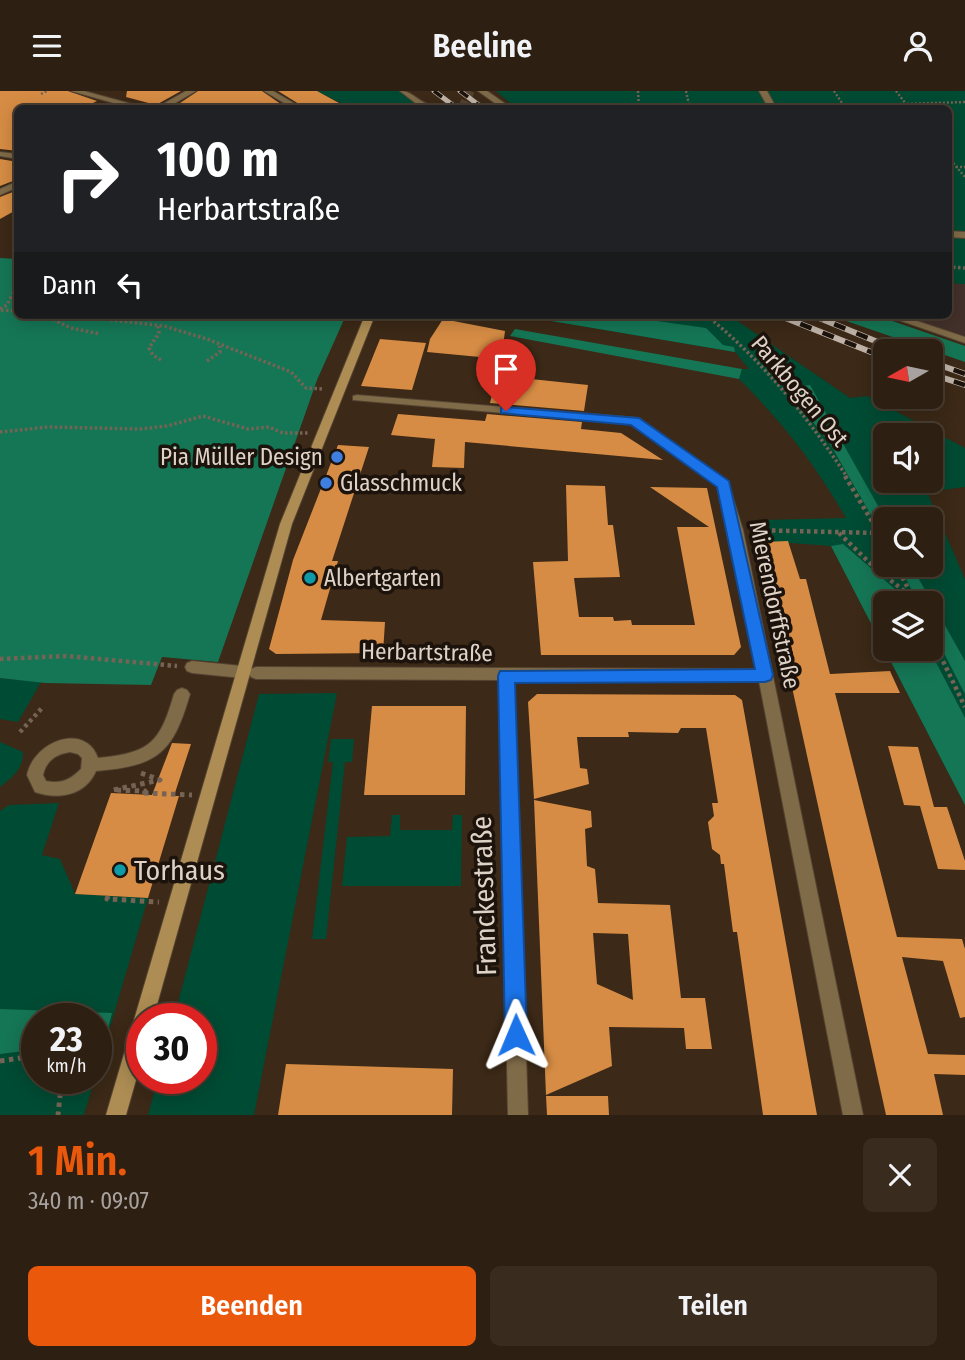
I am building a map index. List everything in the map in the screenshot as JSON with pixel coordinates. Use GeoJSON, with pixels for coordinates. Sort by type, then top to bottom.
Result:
{"type":"FeatureCollection","features":[{"type":"Feature","properties":{"kind":"street"},"geometry":{"type":"LineString","coordinates":[[75,91],[130,105]]}},
{"type":"Feature","properties":{"kind":"street"},"geometry":{"type":"LineString","coordinates":[[166,105],[192,91]]}},
{"type":"Feature","properties":{"kind":"street"},"geometry":{"type":"LineString","coordinates":[[268,91],[293,105]]}},
{"type":"Feature","properties":{"kind":"street"},"geometry":{"type":"LineString","coordinates":[[404,91],[423,105]]}},
{"type":"Feature","properties":{"kind":"street"},"geometry":{"type":"LineString","coordinates":[[482,91],[504,105]]}},
{"type":"Feature","properties":{"kind":"street"},"geometry":{"type":"LineString","coordinates":[[148,1003],[249,672],[286,524],[368,319]]}},
{"type":"Feature","properties":{"kind":"street"},"geometry":{"type":"LineString","coordinates":[[901,319],[965,340]]}},
{"type":"Feature","properties":{"kind":"street","name":"Mierendorffstraße"},"geometry":{"type":"LineString","coordinates":[[357,398],[635,421],[724,485],[853,1115]]}},
{"type":"Feature","properties":{"kind":"street","name":"Herbartstraße"},"geometry":{"type":"LineString","coordinates":[[192,667],[249,672],[506,676],[765,675]]}},
{"type":"Feature","properties":{"kind":"street","name":"Franckestraße"},"geometry":{"type":"LineString","coordinates":[[506,676],[518,1115]]}},
{"type":"Feature","properties":{"kind":"street"},"geometry":{"type":"LineString","coordinates":[[91,765],[127,760],[151,751],[167,736],[182,694]]}},
{"type":"Feature","properties":{"kind":"street"},"geometry":{"type":"LineString","coordinates":[[116,1115],[126,1079]]}},
{"type":"Feature","properties":{"kind":"path"},"geometry":{"type":"LineString","coordinates":[[41,94],[47,91]]}},
{"type":"Feature","properties":{"kind":"path"},"geometry":{"type":"LineString","coordinates":[[896,91],[906,104]]}},
{"type":"Feature","properties":{"kind":"path"},"geometry":{"type":"LineString","coordinates":[[875,105],[965,102]]}},
{"type":"Feature","properties":{"kind":"path"},"geometry":{"type":"LineString","coordinates":[[952,162],[965,177]]}},
{"type":"Feature","properties":{"kind":"path"},"geometry":{"type":"LineString","coordinates":[[952,167],[965,167]]}},
{"type":"Feature","properties":{"kind":"path"},"geometry":{"type":"LineString","coordinates":[[0,310],[7,305],[14,291]]}},
{"type":"Feature","properties":{"kind":"path"},"geometry":{"type":"LineString","coordinates":[[52,319],[71,328],[100,334]]}},
{"type":"Feature","properties":{"kind":"path"},"geometry":{"type":"LineString","coordinates":[[103,319],[158,326],[207,339],[291,372],[306,388],[340,390]]}},
{"type":"Feature","properties":{"kind":"path","name":"Parkbogen Ost"},"geometry":{"type":"LineString","coordinates":[[710,319],[752,357],[794,403],[855,489],[873,522]]}},
{"type":"Feature","properties":{"kind":"path"},"geometry":{"type":"LineString","coordinates":[[158,326],[159,333],[149,348],[153,355],[161,360]]}},
{"type":"Feature","properties":{"kind":"path"},"geometry":{"type":"LineString","coordinates":[[207,361],[220,352],[220,346]]}},
{"type":"Feature","properties":{"kind":"path"},"geometry":{"type":"LineString","coordinates":[[0,432],[48,427],[140,429],[167,426],[203,416],[248,429],[269,427],[283,433],[295,432]]}},
{"type":"Feature","properties":{"kind":"path"},"geometry":{"type":"LineString","coordinates":[[761,531],[873,533]]}},
{"type":"Feature","properties":{"kind":"path"},"geometry":{"type":"LineString","coordinates":[[839,533],[875,568],[904,591]]}},
{"type":"Feature","properties":{"kind":"path"},"geometry":{"type":"LineString","coordinates":[[0,659],[22,656],[75,658],[192,667]]}},
{"type":"Feature","properties":{"kind":"path"},"geometry":{"type":"LineString","coordinates":[[943,661],[965,708]]}},
{"type":"Feature","properties":{"kind":"path"},"geometry":{"type":"LineString","coordinates":[[20,732],[42,708]]}},
{"type":"Feature","properties":{"kind":"path"},"geometry":{"type":"LineString","coordinates":[[127,760],[128,769],[160,780],[113,790],[179,795]]}},
{"type":"Feature","properties":{"kind":"path"},"geometry":{"type":"LineString","coordinates":[[108,896],[107,899],[147,901]]}},
{"type":"Feature","properties":{"kind":"path"},"geometry":{"type":"LineString","coordinates":[[0,1061],[21,1058]]}},
{"type":"Feature","properties":{"kind":"path"},"geometry":{"type":"LineString","coordinates":[[58,1115],[60,1094]]}},
{"type":"Feature","properties":{"kind":"shaded area"},"geometry":{"type":"Polygon","coordinates":[[[952,283],[965,284],[965,336],[912,319],[952,319],[952,283]]]}},
{"type":"Feature","properties":{"kind":"green space"},"geometry":{"type":"Polygon","coordinates":[[[317,91],[401,91],[419,105],[344,105],[317,91]]]}},
{"type":"Feature","properties":{"kind":"green space"},"geometry":{"type":"Polygon","coordinates":[[[496,91],[965,91],[965,284],[952,283],[952,105],[512,105],[496,91]]]}},
{"type":"Feature","properties":{"kind":"green space"},"geometry":{"type":"Polygon","coordinates":[[[0,258],[14,259],[14,319],[344,319],[317,380],[218,662],[162,657],[151,685],[45,683],[0,678],[0,258]]]}},
{"type":"Feature","properties":{"kind":"green space"},"geometry":{"type":"Polygon","coordinates":[[[540,319],[735,319],[850,398],[867,396],[873,399],[873,409],[892,409],[918,423],[873,423],[873,493],[927,493],[934,507],[873,507],[873,577],[943,577],[943,529],[965,579],[965,805],[890,661],[943,661],[943,591],[873,591],[873,627],[831,546],[764,541],[757,520],[846,518],[797,445],[739,379],[742,369],[749,369],[735,352],[540,319]]]}},
{"type":"Feature","properties":{"kind":"green space"},"geometry":{"type":"Polygon","coordinates":[[[540,319],[649,319],[706,328],[723,345],[734,347],[735,352],[540,319]]]}},
{"type":"Feature","properties":{"kind":"green space"},"geometry":{"type":"Polygon","coordinates":[[[841,319],[887,319],[965,346],[965,362],[943,354],[943,339],[898,339],[841,319]]]}},
{"type":"Feature","properties":{"kind":"green space"},"geometry":{"type":"Polygon","coordinates":[[[515,329],[742,369],[739,379],[510,336],[515,329]]]}},
{"type":"Feature","properties":{"kind":"green space"},"geometry":{"type":"Polygon","coordinates":[[[810,385],[879,507],[873,507],[873,518],[830,444],[786,387],[810,385]]]}},
{"type":"Feature","properties":{"kind":"green space"},"geometry":{"type":"Polygon","coordinates":[[[943,436],[965,448],[965,487],[943,490],[943,436]]]}},
{"type":"Feature","properties":{"kind":"green space"},"geometry":{"type":"Polygon","coordinates":[[[843,544],[873,570],[873,577],[881,577],[896,590],[873,591],[873,627],[831,546],[843,544]]]}},
{"type":"Feature","properties":{"kind":"green space"},"geometry":{"type":"Polygon","coordinates":[[[905,577],[918,577],[926,591],[912,591],[905,577]]]}},
{"type":"Feature","properties":{"kind":"green space"},"geometry":{"type":"Polygon","coordinates":[[[943,622],[965,661],[965,694],[943,651],[943,622]]]}},
{"type":"Feature","properties":{"kind":"green space"},"geometry":{"type":"Polygon","coordinates":[[[890,661],[935,661],[965,718],[965,805],[890,661]]]}},
{"type":"Feature","properties":{"kind":"green space"},"geometry":{"type":"Polygon","coordinates":[[[0,678],[41,682],[18,722],[0,719],[0,678]]]}},
{"type":"Feature","properties":{"kind":"green space"},"geometry":{"type":"Polygon","coordinates":[[[337,693],[254,1115],[148,1115],[154,1094],[217,1094],[217,1003],[178,1003],[259,694],[337,693]]]}},
{"type":"Feature","properties":{"kind":"green space"},"geometry":{"type":"Polygon","coordinates":[[[331,739],[354,739],[352,762],[345,762],[326,939],[312,939],[333,762],[328,762],[331,739]]]}},
{"type":"Feature","properties":{"kind":"green space"},"geometry":{"type":"Polygon","coordinates":[[[0,742],[23,752],[23,758],[13,776],[0,787],[0,742]]]}},
{"type":"Feature","properties":{"kind":"green space"},"geometry":{"type":"Polygon","coordinates":[[[59,803],[42,855],[60,859],[75,894],[148,898],[112,1021],[112,1003],[21,1003],[21,1094],[90,1094],[84,1115],[0,1115],[0,811],[9,805],[59,803]]]}},
{"type":"Feature","properties":{"kind":"green space"},"geometry":{"type":"Polygon","coordinates":[[[392,815],[400,815],[400,830],[452,830],[453,815],[462,815],[461,886],[342,886],[347,837],[390,836],[392,815]]]}},
{"type":"Feature","properties":{"kind":"green space"},"geometry":{"type":"Polygon","coordinates":[[[0,1009],[21,1010],[21,1051],[0,1054],[0,1009]]]}},
{"type":"Feature","properties":{"kind":"building"},"geometry":{"type":"Polygon","coordinates":[[[0,91],[68,91],[97,101],[89,105],[14,105],[14,151],[0,149],[0,91]]]}},
{"type":"Feature","properties":{"kind":"building"},"geometry":{"type":"Polygon","coordinates":[[[127,91],[181,91],[156,105],[126,97],[127,91]]]}},
{"type":"Feature","properties":{"kind":"building"},"geometry":{"type":"Polygon","coordinates":[[[198,91],[262,91],[282,105],[177,105],[198,91]]]}},
{"type":"Feature","properties":{"kind":"building"},"geometry":{"type":"Polygon","coordinates":[[[278,91],[317,91],[343,105],[301,105],[278,91]]]}},
{"type":"Feature","properties":{"kind":"building"},"geometry":{"type":"Polygon","coordinates":[[[0,159],[14,161],[14,181],[0,186],[0,159]]]}},
{"type":"Feature","properties":{"kind":"building"},"geometry":{"type":"Polygon","coordinates":[[[14,192],[14,211],[0,219],[0,197],[14,192]]]}},
{"type":"Feature","properties":{"kind":"building"},"geometry":{"type":"Polygon","coordinates":[[[443,319],[505,331],[502,354],[535,361],[531,379],[588,385],[584,411],[490,403],[501,359],[427,352],[430,339],[443,319]]]}},
{"type":"Feature","properties":{"kind":"building"},"geometry":{"type":"Polygon","coordinates":[[[380,339],[426,343],[412,390],[361,386],[380,339]]]}},
{"type":"Feature","properties":{"kind":"building"},"geometry":{"type":"Polygon","coordinates":[[[398,414],[485,421],[487,414],[582,422],[581,429],[621,433],[663,460],[465,442],[464,468],[432,467],[435,439],[391,435],[398,414]]]}},
{"type":"Feature","properties":{"kind":"building"},"geometry":{"type":"Polygon","coordinates":[[[338,445],[369,447],[332,561],[338,561],[321,620],[385,622],[383,653],[276,654],[269,649],[293,560],[338,445]]]}},
{"type":"Feature","properties":{"kind":"building"},"geometry":{"type":"Polygon","coordinates":[[[566,485],[605,486],[608,525],[613,525],[620,577],[574,578],[579,617],[613,617],[614,621],[631,620],[632,625],[695,625],[677,527],[709,527],[650,487],[707,488],[741,647],[734,655],[541,655],[533,562],[568,561],[566,485]]]}},
{"type":"Feature","properties":{"kind":"building"},"geometry":{"type":"Polygon","coordinates":[[[788,541],[800,579],[806,579],[830,674],[890,671],[900,693],[835,693],[897,937],[962,939],[965,949],[965,1017],[960,1018],[943,961],[902,957],[928,1054],[965,1055],[965,1075],[934,1074],[943,1115],[886,1115],[761,542],[788,541]]]}},
{"type":"Feature","properties":{"kind":"building"},"geometry":{"type":"Polygon","coordinates":[[[537,694],[735,695],[742,700],[817,1115],[763,1115],[737,932],[733,932],[724,864],[721,864],[720,855],[712,849],[708,822],[714,816],[712,803],[718,803],[706,728],[681,728],[678,733],[628,732],[629,737],[577,737],[580,768],[587,769],[589,784],[534,799],[528,702],[537,694]]]}},
{"type":"Feature","properties":{"kind":"building"},"geometry":{"type":"Polygon","coordinates":[[[372,706],[466,706],[465,795],[364,795],[372,706]]]}},
{"type":"Feature","properties":{"kind":"building","name":"Torhaus"},"geometry":{"type":"Polygon","coordinates":[[[172,743],[191,744],[174,796],[179,796],[148,898],[75,894],[111,793],[152,795],[172,743]]]}},
{"type":"Feature","properties":{"kind":"building"},"geometry":{"type":"Polygon","coordinates":[[[888,746],[918,747],[934,807],[947,807],[965,861],[965,870],[938,869],[920,806],[904,805],[888,746]]]}},
{"type":"Feature","properties":{"kind":"building"},"geometry":{"type":"Polygon","coordinates":[[[534,800],[591,811],[592,827],[585,829],[587,866],[595,869],[598,903],[670,905],[681,998],[705,998],[712,1049],[686,1049],[684,1028],[609,1027],[612,1066],[546,1095],[534,800]],[[593,933],[597,984],[633,1000],[628,934],[593,933]]]}},
{"type":"Feature","properties":{"kind":"building"},"geometry":{"type":"Polygon","coordinates":[[[286,1064],[453,1069],[452,1115],[278,1115],[286,1064]]]}},
{"type":"Feature","properties":{"kind":"building"},"geometry":{"type":"Polygon","coordinates":[[[546,1096],[608,1096],[609,1115],[547,1115],[546,1096]]]}},
{"type":"Feature","properties":{"kind":"tunnel"},"geometry":{"type":"LineString","coordinates":[[464,105],[470,91]]}},
{"type":"Feature","properties":{"kind":"railway"},"geometry":{"type":"LineString","coordinates":[[434,91],[453,105]]}},
{"type":"Feature","properties":{"kind":"railway"},"geometry":{"type":"LineString","coordinates":[[460,91],[479,105]]}},
{"type":"Feature","properties":{"kind":"railway"},"geometry":{"type":"LineString","coordinates":[[788,319],[873,353]]}},
{"type":"Feature","properties":{"kind":"railway"},"geometry":{"type":"LineString","coordinates":[[822,319],[873,340]]}},
{"type":"Feature","properties":{"kind":"railway"},"geometry":{"type":"LineString","coordinates":[[943,366],[965,374]]}},
{"type":"Feature","properties":{"kind":"railway"},"geometry":{"type":"LineString","coordinates":[[943,378],[965,385]]}},
{"type":"Feature","properties":{"kind":"place","name":"Pia Müller Design"},"geometry":{"type":"Point","coordinates":[337,457]}},
{"type":"Feature","properties":{"kind":"place","name":"Glasschmuck"},"geometry":{"type":"Point","coordinates":[326,483]}},
{"type":"Feature","properties":{"kind":"place","name":"Albertgarten"},"geometry":{"type":"Point","coordinates":[310,578]}},
{"type":"Feature","properties":{"kind":"place","name":"Torhaus"},"geometry":{"type":"Point","coordinates":[120,870]}},
{"type":"Feature","properties":{"kind":"route"},"geometry":{"type":"LineString","coordinates":[[506,411],[635,421],[724,485],[736,530],[765,675],[506,676],[516,1035]]}}]}
